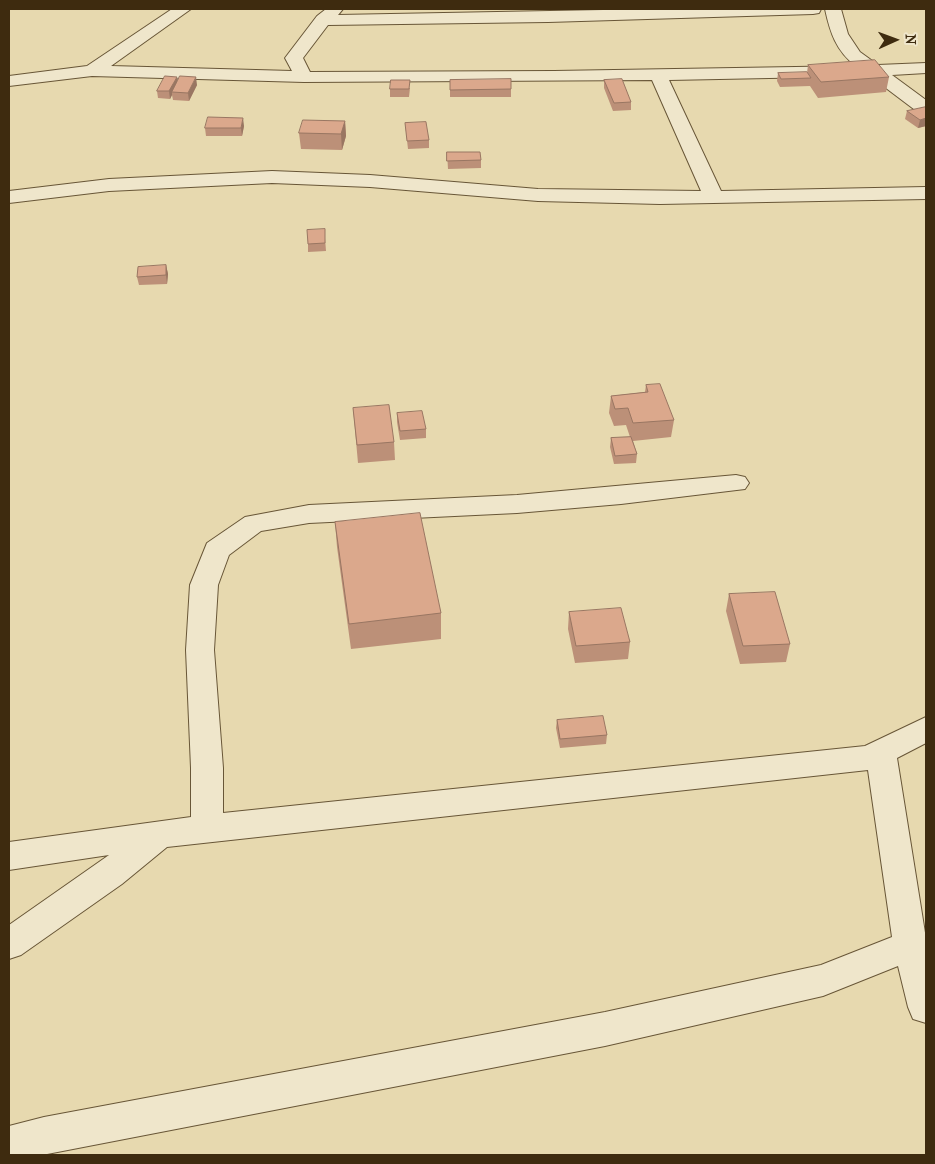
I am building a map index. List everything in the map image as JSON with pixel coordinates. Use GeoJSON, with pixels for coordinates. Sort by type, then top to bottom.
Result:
{"type":"FeatureCollection","features":[{"type":"Feature","properties":{"kind":"street"},"geometry":{"type":"LineString","coordinates":[[92,71],[183,9]]}},
{"type":"Feature","properties":{"kind":"street"},"geometry":{"type":"LineString","coordinates":[[254,76],[294,58],[329,14],[813,9]]}},
{"type":"Feature","properties":{"kind":"street"},"geometry":{"type":"LineString","coordinates":[[833,9],[838,34],[854,56],[926,108]]}},
{"type":"Feature","properties":{"kind":"street"},"geometry":{"type":"LineString","coordinates":[[294,58],[304,77]]}},
{"type":"Feature","properties":{"kind":"street"},"geometry":{"type":"LineString","coordinates":[[9,81],[92,71],[304,77],[874,71],[926,68]]}},
{"type":"Feature","properties":{"kind":"street"},"geometry":{"type":"LineString","coordinates":[[658,74],[714,197]]}},
{"type":"Feature","properties":{"kind":"street"},"geometry":{"type":"LineString","coordinates":[[9,197],[109,185],[272,177],[370,181],[538,195],[660,198],[926,193]]}},
{"type":"Feature","properties":{"kind":"street"},"geometry":{"type":"LineString","coordinates":[[207,828],[207,768],[200,650],[204,585],[218,550],[254,523],[308,514],[517,504],[736,482]]}},
{"type":"Feature","properties":{"kind":"street"},"geometry":{"type":"LineString","coordinates":[[9,856],[207,828],[860,760],[881,753],[926,729]]}},
{"type":"Feature","properties":{"kind":"street"},"geometry":{"type":"LineString","coordinates":[[881,753],[910,945],[926,1007]]}},
{"type":"Feature","properties":{"kind":"street"},"geometry":{"type":"LineString","coordinates":[[9,944],[110,874],[160,834]]}},
{"type":"Feature","properties":{"kind":"street"},"geometry":{"type":"LineString","coordinates":[[9,1145],[54,1134],[605,1029],[822,980],[910,945]]}},
{"type":"Feature","properties":{"kind":"building"},"geometry":{"type":"Polygon","coordinates":[[[875,60],[889,77],[821,82],[808,65],[875,60]]]}},
{"type":"Feature","properties":{"kind":"building"},"geometry":{"type":"Polygon","coordinates":[[[807,72],[811,78],[781,79],[778,73],[807,72]]]}},
{"type":"Feature","properties":{"kind":"building"},"geometry":{"type":"Polygon","coordinates":[[[165,76],[177,77],[169,91],[157,91],[165,76]]]}},
{"type":"Feature","properties":{"kind":"building"},"geometry":{"type":"Polygon","coordinates":[[[180,76],[196,77],[188,93],[172,92],[180,76]]]}},
{"type":"Feature","properties":{"kind":"building"},"geometry":{"type":"Polygon","coordinates":[[[511,79],[511,89],[450,90],[450,80],[511,79]]]}},
{"type":"Feature","properties":{"kind":"building"},"geometry":{"type":"Polygon","coordinates":[[[622,79],[631,102],[614,103],[604,80],[622,79]]]}},
{"type":"Feature","properties":{"kind":"building"},"geometry":{"type":"Polygon","coordinates":[[[391,80],[410,80],[409,89],[390,89],[391,80]]]}},
{"type":"Feature","properties":{"kind":"building"},"geometry":{"type":"Polygon","coordinates":[[[926,107],[926,118],[920,120],[907,111],[926,107]]]}},
{"type":"Feature","properties":{"kind":"building"},"geometry":{"type":"Polygon","coordinates":[[[208,117],[243,118],[241,128],[205,128],[208,117]]]}},
{"type":"Feature","properties":{"kind":"building"},"geometry":{"type":"Polygon","coordinates":[[[303,120],[345,121],[341,134],[299,133],[303,120]]]}},
{"type":"Feature","properties":{"kind":"building"},"geometry":{"type":"Polygon","coordinates":[[[426,122],[429,140],[407,141],[405,123],[426,122]]]}},
{"type":"Feature","properties":{"kind":"building"},"geometry":{"type":"Polygon","coordinates":[[[447,152],[480,152],[481,160],[447,161],[447,152]]]}},
{"type":"Feature","properties":{"kind":"building"},"geometry":{"type":"Polygon","coordinates":[[[325,229],[325,243],[308,244],[307,230],[325,229]]]}},
{"type":"Feature","properties":{"kind":"building"},"geometry":{"type":"Polygon","coordinates":[[[166,265],[166,275],[137,277],[138,267],[166,265]]]}},
{"type":"Feature","properties":{"kind":"building"},"geometry":{"type":"Polygon","coordinates":[[[660,384],[674,420],[633,423],[628,408],[615,409],[611,396],[648,392],[646,385],[660,384]]]}},
{"type":"Feature","properties":{"kind":"building"},"geometry":{"type":"Polygon","coordinates":[[[389,405],[394,442],[357,445],[353,408],[389,405]]]}},
{"type":"Feature","properties":{"kind":"building"},"geometry":{"type":"Polygon","coordinates":[[[422,411],[426,429],[400,431],[397,413],[422,411]]]}},
{"type":"Feature","properties":{"kind":"building"},"geometry":{"type":"Polygon","coordinates":[[[631,437],[637,454],[615,456],[611,438],[631,437]]]}},
{"type":"Feature","properties":{"kind":"building"},"geometry":{"type":"Polygon","coordinates":[[[420,513],[441,613],[349,624],[335,522],[420,513]]]}},
{"type":"Feature","properties":{"kind":"building"},"geometry":{"type":"Polygon","coordinates":[[[775,592],[790,644],[743,646],[729,594],[775,592]]]}},
{"type":"Feature","properties":{"kind":"building"},"geometry":{"type":"Polygon","coordinates":[[[621,608],[630,642],[576,646],[569,612],[621,608]]]}},
{"type":"Feature","properties":{"kind":"building"},"geometry":{"type":"Polygon","coordinates":[[[603,716],[607,735],[560,739],[557,720],[603,716]]]}}]}
